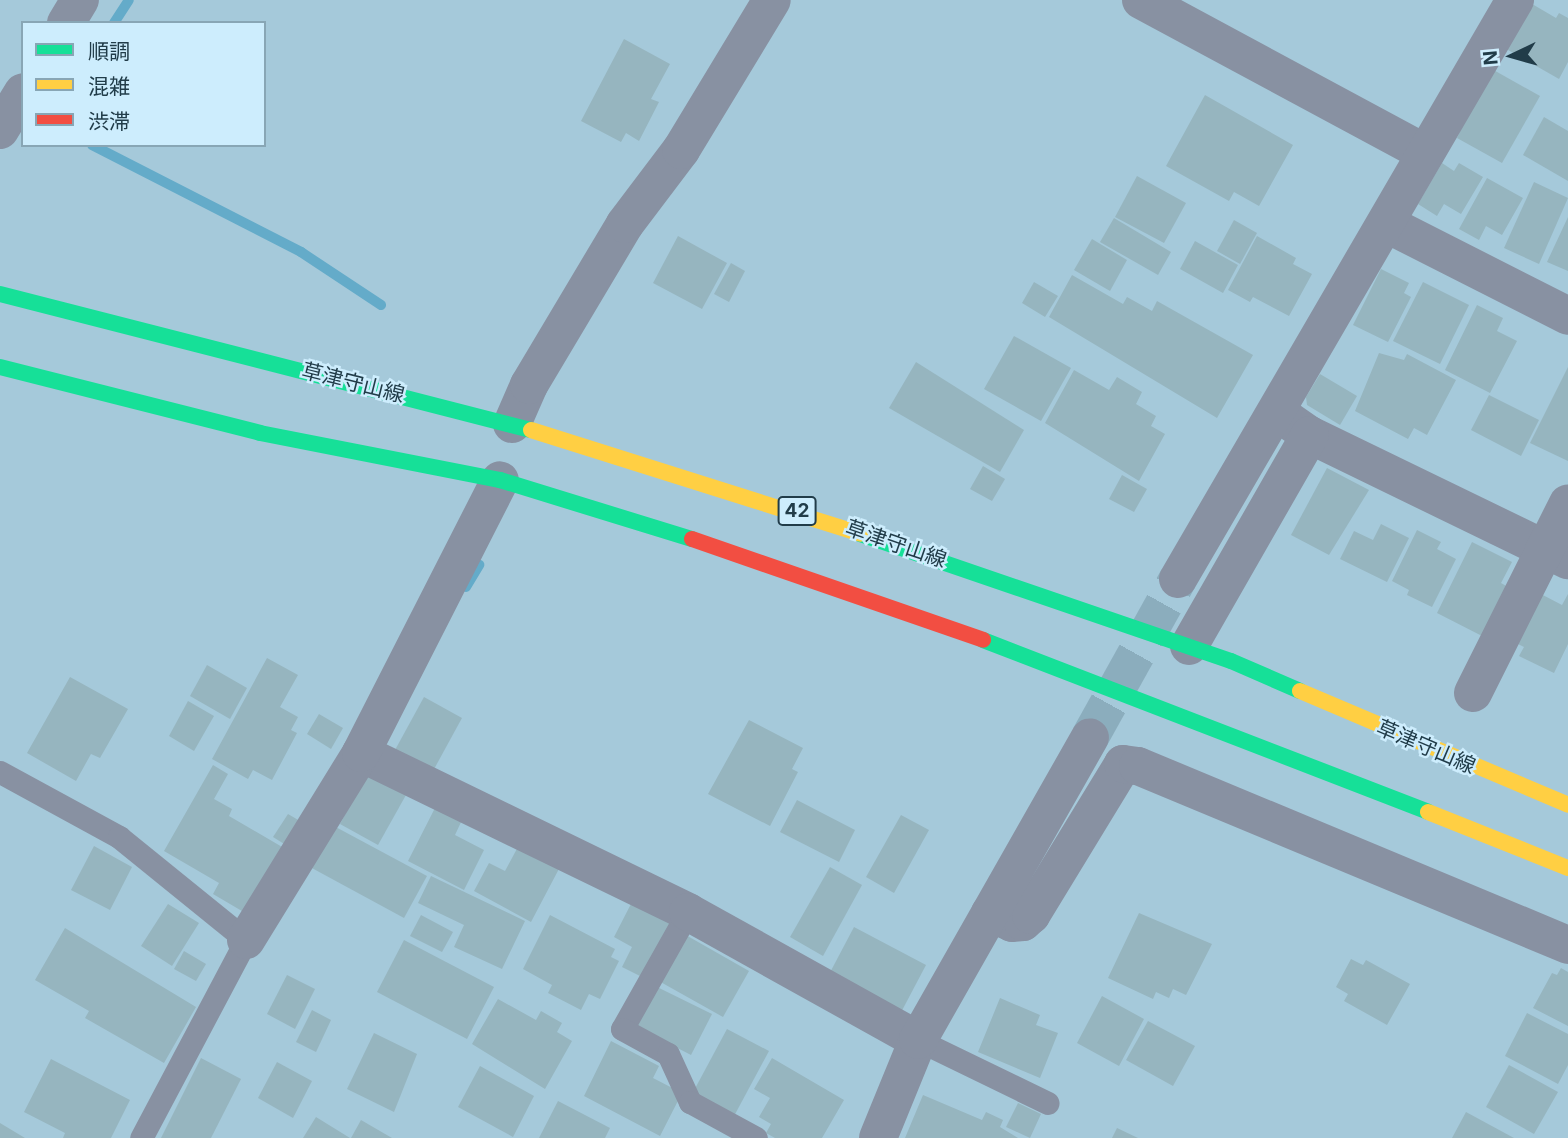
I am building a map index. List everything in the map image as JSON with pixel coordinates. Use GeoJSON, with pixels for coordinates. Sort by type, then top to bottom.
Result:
{"type":"FeatureCollection","features":[{"type":"Feature","properties":{"kind":"main road","name":"草津守山線"},"geometry":{"type":"LineString","coordinates":[[0,294],[512,424],[897,544],[1189,646],[1568,805]]}},
{"type":"Feature","properties":{"kind":"main road"},"geometry":{"type":"LineString","coordinates":[[0,367],[260,433],[500,480],[858,593],[1188,717],[1568,868]]}},
{"type":"Feature","properties":{"kind":"street"},"geometry":{"type":"LineString","coordinates":[[67,21],[80,0]]}},
{"type":"Feature","properties":{"kind":"street"},"geometry":{"type":"LineString","coordinates":[[512,424],[529,384],[625,224],[681,150],[772,0]]}},
{"type":"Feature","properties":{"kind":"street"},"geometry":{"type":"LineString","coordinates":[[1141,0],[1426,153]]}},
{"type":"Feature","properties":{"kind":"street"},"geometry":{"type":"LineString","coordinates":[[1178,579],[1278,413],[1515,0]]}},
{"type":"Feature","properties":{"kind":"street"},"geometry":{"type":"LineString","coordinates":[[0,130],[21,95]]}},
{"type":"Feature","properties":{"kind":"street"},"geometry":{"type":"LineString","coordinates":[[1387,224],[1568,316]]}},
{"type":"Feature","properties":{"kind":"street"},"geometry":{"type":"LineString","coordinates":[[1278,413],[1311,435],[1556,554]]}},
{"type":"Feature","properties":{"kind":"street"},"geometry":{"type":"LineString","coordinates":[[1189,646],[1311,435]]}},
{"type":"Feature","properties":{"kind":"street"},"geometry":{"type":"LineString","coordinates":[[246,940],[361,752],[500,480]]}},
{"type":"Feature","properties":{"kind":"street"},"geometry":{"type":"LineString","coordinates":[[1473,693],[1556,554],[1568,503]]}},
{"type":"Feature","properties":{"kind":"street"},"geometry":{"type":"LineString","coordinates":[[878,1138],[918,1040],[1090,737]]}},
{"type":"Feature","properties":{"kind":"street"},"geometry":{"type":"LineString","coordinates":[[361,752],[688,912],[918,1040]]}},
{"type":"Feature","properties":{"kind":"street"},"geometry":{"type":"LineString","coordinates":[[990,913],[1012,923],[1023,922],[1031,915],[1123,764],[1138,766],[1568,945]]}},
{"type":"Feature","properties":{"kind":"lane"},"geometry":{"type":"LineString","coordinates":[[0,772],[119,837],[246,940],[141,1138]]}},
{"type":"Feature","properties":{"kind":"lane"},"geometry":{"type":"LineString","coordinates":[[688,912],[622,1029],[668,1054],[690,1102],[756,1138]]}},
{"type":"Feature","properties":{"kind":"lane"},"geometry":{"type":"LineString","coordinates":[[918,1040],[928,1049],[1048,1103]]}},
{"type":"Feature","properties":{"kind":"building"},"geometry":{"type":"Polygon","coordinates":[[[1527,1],[1556,18],[1559,13],[1568,18],[1568,62],[1559,79],[1501,46],[1527,1]]]}},
{"type":"Feature","properties":{"kind":"building"},"geometry":{"type":"Polygon","coordinates":[[[624,39],[670,64],[651,99],[659,102],[639,141],[626,133],[621,142],[581,121],[624,39]]]}},
{"type":"Feature","properties":{"kind":"building"},"geometry":{"type":"Polygon","coordinates":[[[1490,68],[1540,96],[1502,163],[1457,138],[1490,68]]]}},
{"type":"Feature","properties":{"kind":"building"},"geometry":{"type":"Polygon","coordinates":[[[1205,95],[1293,145],[1259,206],[1234,192],[1229,201],[1166,166],[1205,95]]]}},
{"type":"Feature","properties":{"kind":"building"},"geometry":{"type":"Polygon","coordinates":[[[1544,117],[1568,131],[1568,181],[1523,155],[1544,117]]]}},
{"type":"Feature","properties":{"kind":"building"},"geometry":{"type":"Polygon","coordinates":[[[1442,163],[1454,171],[1459,163],[1483,177],[1461,214],[1444,204],[1437,216],[1418,204],[1442,163]]]}},
{"type":"Feature","properties":{"kind":"building"},"geometry":{"type":"Polygon","coordinates":[[[1137,176],[1186,203],[1164,243],[1115,217],[1137,176]]]}},
{"type":"Feature","properties":{"kind":"building"},"geometry":{"type":"Polygon","coordinates":[[[1487,178],[1523,198],[1502,235],[1486,226],[1479,240],[1459,229],[1487,178]]]}},
{"type":"Feature","properties":{"kind":"building"},"geometry":{"type":"Polygon","coordinates":[[[1534,182],[1568,198],[1539,264],[1504,248],[1534,182]]]}},
{"type":"Feature","properties":{"kind":"building"},"geometry":{"type":"Polygon","coordinates":[[[1568,217],[1568,271],[1547,262],[1568,217]]]}},
{"type":"Feature","properties":{"kind":"building"},"geometry":{"type":"Polygon","coordinates":[[[1114,218],[1171,252],[1158,275],[1100,242],[1114,218]]]}},
{"type":"Feature","properties":{"kind":"building"},"geometry":{"type":"Polygon","coordinates":[[[1234,220],[1257,233],[1240,264],[1217,251],[1234,220]]]}},
{"type":"Feature","properties":{"kind":"building"},"geometry":{"type":"Polygon","coordinates":[[[678,236],[727,263],[702,309],[653,283],[678,236]]]}},
{"type":"Feature","properties":{"kind":"building"},"geometry":{"type":"Polygon","coordinates":[[[1257,236],[1296,258],[1293,264],[1312,274],[1289,316],[1253,297],[1250,302],[1228,290],[1257,236]]]}},
{"type":"Feature","properties":{"kind":"building"},"geometry":{"type":"Polygon","coordinates":[[[1092,239],[1127,260],[1110,291],[1074,270],[1092,239]]]}},
{"type":"Feature","properties":{"kind":"building"},"geometry":{"type":"Polygon","coordinates":[[[1195,241],[1238,265],[1223,293],[1180,269],[1195,241]]]}},
{"type":"Feature","properties":{"kind":"building"},"geometry":{"type":"Polygon","coordinates":[[[731,263],[745,271],[729,302],[714,294],[731,263]]]}},
{"type":"Feature","properties":{"kind":"building"},"geometry":{"type":"Polygon","coordinates":[[[1381,269],[1409,283],[1404,293],[1411,297],[1388,342],[1353,325],[1381,269]]]}},
{"type":"Feature","properties":{"kind":"building"},"geometry":{"type":"Polygon","coordinates":[[[1072,275],[1123,304],[1127,297],[1152,311],[1157,301],[1253,355],[1217,418],[1049,317],[1072,275]]]}},
{"type":"Feature","properties":{"kind":"building"},"geometry":{"type":"Polygon","coordinates":[[[1034,282],[1058,296],[1045,317],[1022,303],[1034,282]]]}},
{"type":"Feature","properties":{"kind":"building"},"geometry":{"type":"Polygon","coordinates":[[[1423,282],[1469,305],[1440,364],[1393,341],[1423,282]]]}},
{"type":"Feature","properties":{"kind":"building"},"geometry":{"type":"Polygon","coordinates":[[[1477,305],[1503,318],[1497,331],[1517,341],[1490,393],[1445,370],[1477,305]]]}},
{"type":"Feature","properties":{"kind":"building"},"geometry":{"type":"Polygon","coordinates":[[[1014,336],[1071,368],[1041,421],[984,389],[1014,336]]]}},
{"type":"Feature","properties":{"kind":"building"},"geometry":{"type":"Polygon","coordinates":[[[1379,353],[1404,360],[1407,354],[1456,380],[1427,435],[1414,428],[1408,439],[1355,411],[1379,353]]]}},
{"type":"Feature","properties":{"kind":"building"},"geometry":{"type":"Polygon","coordinates":[[[916,362],[1024,430],[1000,472],[889,408],[916,362]]]}},
{"type":"Feature","properties":{"kind":"building"},"geometry":{"type":"Polygon","coordinates":[[[1568,367],[1568,461],[1530,443],[1568,367]]]}},
{"type":"Feature","properties":{"kind":"building"},"geometry":{"type":"Polygon","coordinates":[[[1074,370],[1109,390],[1117,377],[1142,392],[1136,404],[1156,416],[1151,426],[1165,434],[1139,481],[1045,423],[1074,370]]]}},
{"type":"Feature","properties":{"kind":"building"},"geometry":{"type":"Polygon","coordinates":[[[1320,374],[1357,396],[1340,425],[1307,405],[1306,397],[1320,374]]]}},
{"type":"Feature","properties":{"kind":"building"},"geometry":{"type":"Polygon","coordinates":[[[1489,395],[1539,420],[1521,456],[1471,430],[1489,395]]]}},
{"type":"Feature","properties":{"kind":"building"},"geometry":{"type":"Polygon","coordinates":[[[983,466],[1005,479],[992,501],[970,489],[983,466]]]}},
{"type":"Feature","properties":{"kind":"building"},"geometry":{"type":"Polygon","coordinates":[[[1327,468],[1369,490],[1329,555],[1291,535],[1327,468]]]}},
{"type":"Feature","properties":{"kind":"building"},"geometry":{"type":"Polygon","coordinates":[[[1122,475],[1147,489],[1134,512],[1109,499],[1122,475]]]}},
{"type":"Feature","properties":{"kind":"building"},"geometry":{"type":"Polygon","coordinates":[[[1381,524],[1409,538],[1387,582],[1340,559],[1354,531],[1373,540],[1381,524]]]}},
{"type":"Feature","properties":{"kind":"building"},"geometry":{"type":"Polygon","coordinates":[[[1417,530],[1441,542],[1437,549],[1456,559],[1432,607],[1407,595],[1409,590],[1392,581],[1417,530]]]}},
{"type":"Feature","properties":{"kind":"building"},"geometry":{"type":"Polygon","coordinates":[[[1472,542],[1512,562],[1501,583],[1508,587],[1484,637],[1437,613],[1472,542]]]}},
{"type":"Feature","properties":{"kind":"building"},"geometry":{"type":"Polygon","coordinates":[[[1539,593],[1562,605],[1568,594],[1568,644],[1554,673],[1519,656],[1524,647],[1514,642],[1539,593]]]}},
{"type":"Feature","properties":{"kind":"building"},"geometry":{"type":"Polygon","coordinates":[[[267,658],[298,675],[280,707],[298,717],[291,730],[297,733],[272,780],[253,770],[248,779],[212,759],[267,658]]]}},
{"type":"Feature","properties":{"kind":"building"},"geometry":{"type":"Polygon","coordinates":[[[207,665],[247,688],[230,719],[190,696],[207,665]]]}},
{"type":"Feature","properties":{"kind":"building"},"geometry":{"type":"Polygon","coordinates":[[[70,677],[128,709],[100,758],[91,754],[76,781],[27,753],[70,677]]]}},
{"type":"Feature","properties":{"kind":"building"},"geometry":{"type":"Polygon","coordinates":[[[424,697],[462,718],[433,771],[395,750],[424,697]]]}},
{"type":"Feature","properties":{"kind":"building"},"geometry":{"type":"Polygon","coordinates":[[[188,701],[214,716],[194,751],[169,736],[188,701]]]}},
{"type":"Feature","properties":{"kind":"building"},"geometry":{"type":"Polygon","coordinates":[[[319,714],[343,728],[331,749],[307,734],[319,714]]]}},
{"type":"Feature","properties":{"kind":"building"},"geometry":{"type":"Polygon","coordinates":[[[749,720],[803,748],[792,769],[798,772],[770,826],[708,794],[749,720]]]}},
{"type":"Feature","properties":{"kind":"building"},"geometry":{"type":"Polygon","coordinates":[[[213,765],[228,774],[214,799],[232,809],[229,816],[289,851],[247,914],[213,894],[219,883],[164,851],[213,765]]]}},
{"type":"Feature","properties":{"kind":"building"},"geometry":{"type":"Polygon","coordinates":[[[367,774],[406,795],[378,845],[340,824],[367,774]]]}},
{"type":"Feature","properties":{"kind":"building"},"geometry":{"type":"Polygon","coordinates":[[[797,800],[855,830],[839,862],[780,832],[797,800]]]}},
{"type":"Feature","properties":{"kind":"building"},"geometry":{"type":"Polygon","coordinates":[[[436,806],[462,820],[455,835],[484,850],[464,890],[408,861],[436,806]]]}},
{"type":"Feature","properties":{"kind":"building"},"geometry":{"type":"Polygon","coordinates":[[[288,814],[305,824],[289,847],[273,837],[288,814]]]}},
{"type":"Feature","properties":{"kind":"building"},"geometry":{"type":"Polygon","coordinates":[[[901,815],[929,830],[894,893],[866,877],[901,815]]]}},
{"type":"Feature","properties":{"kind":"building"},"geometry":{"type":"Polygon","coordinates":[[[332,825],[427,876],[404,918],[310,867],[332,825]]]}},
{"type":"Feature","properties":{"kind":"building"},"geometry":{"type":"Polygon","coordinates":[[[520,843],[561,865],[531,922],[474,891],[489,863],[505,871],[520,843]]]}},
{"type":"Feature","properties":{"kind":"building"},"geometry":{"type":"Polygon","coordinates":[[[94,846],[132,867],[110,910],[71,890],[94,846]]]}},
{"type":"Feature","properties":{"kind":"building"},"geometry":{"type":"Polygon","coordinates":[[[830,867],[862,885],[823,956],[790,937],[830,867]]]}},
{"type":"Feature","properties":{"kind":"building"},"geometry":{"type":"Polygon","coordinates":[[[431,876],[525,921],[502,969],[454,947],[464,925],[418,903],[431,876]]]}},
{"type":"Feature","properties":{"kind":"building"},"geometry":{"type":"Polygon","coordinates":[[[633,900],[674,921],[644,978],[622,967],[632,947],[614,937],[633,900]]]}},
{"type":"Feature","properties":{"kind":"building"},"geometry":{"type":"Polygon","coordinates":[[[168,904],[199,923],[172,966],[141,946],[168,904]]]}},
{"type":"Feature","properties":{"kind":"building"},"geometry":{"type":"Polygon","coordinates":[[[1139,913],[1212,944],[1186,995],[1173,989],[1169,998],[1156,992],[1153,999],[1108,978],[1139,913]]]}},
{"type":"Feature","properties":{"kind":"building"},"geometry":{"type":"Polygon","coordinates":[[[421,915],[453,932],[442,952],[410,936],[421,915]]]}},
{"type":"Feature","properties":{"kind":"building"},"geometry":{"type":"Polygon","coordinates":[[[550,915],[615,949],[611,957],[619,961],[600,999],[589,994],[581,1010],[548,993],[552,985],[523,969],[550,915]]]}},
{"type":"Feature","properties":{"kind":"building"},"geometry":{"type":"Polygon","coordinates":[[[854,927],[926,965],[897,1020],[825,982],[854,927]]]}},
{"type":"Feature","properties":{"kind":"building"},"geometry":{"type":"Polygon","coordinates":[[[65,928],[196,1007],[164,1063],[85,1018],[89,1011],[35,980],[65,928]]]}},
{"type":"Feature","properties":{"kind":"building"},"geometry":{"type":"Polygon","coordinates":[[[684,934],[749,971],[723,1017],[657,980],[684,934]]]}},
{"type":"Feature","properties":{"kind":"building"},"geometry":{"type":"Polygon","coordinates":[[[404,940],[494,987],[467,1039],[377,992],[404,940]]]}},
{"type":"Feature","properties":{"kind":"building"},"geometry":{"type":"Polygon","coordinates":[[[184,951],[206,964],[196,981],[174,969],[184,951]]]}},
{"type":"Feature","properties":{"kind":"building"},"geometry":{"type":"Polygon","coordinates":[[[1351,959],[1363,965],[1366,960],[1410,984],[1387,1025],[1344,1001],[1348,994],[1336,987],[1351,959]]]}},
{"type":"Feature","properties":{"kind":"building"},"geometry":{"type":"Polygon","coordinates":[[[1561,968],[1568,972],[1568,1026],[1533,1008],[1552,973],[1557,975],[1561,968]]]}},
{"type":"Feature","properties":{"kind":"building"},"geometry":{"type":"Polygon","coordinates":[[[287,975],[315,989],[295,1029],[267,1014],[287,975]]]}},
{"type":"Feature","properties":{"kind":"building"},"geometry":{"type":"Polygon","coordinates":[[[653,985],[712,1014],[691,1055],[633,1025],[653,985]]]}},
{"type":"Feature","properties":{"kind":"building"},"geometry":{"type":"Polygon","coordinates":[[[1102,996],[1144,1019],[1119,1066],[1077,1043],[1102,996]]]}},
{"type":"Feature","properties":{"kind":"building"},"geometry":{"type":"Polygon","coordinates":[[[1000,998],[1040,1015],[1036,1025],[1058,1033],[1040,1078],[978,1052],[1000,998]]]}},
{"type":"Feature","properties":{"kind":"building"},"geometry":{"type":"Polygon","coordinates":[[[498,999],[536,1020],[541,1011],[562,1023],[557,1032],[572,1041],[545,1089],[472,1044],[498,999]]]}},
{"type":"Feature","properties":{"kind":"building"},"geometry":{"type":"Polygon","coordinates":[[[312,1010],[331,1020],[316,1052],[296,1042],[312,1010]]]}},
{"type":"Feature","properties":{"kind":"building"},"geometry":{"type":"Polygon","coordinates":[[[1527,1013],[1568,1034],[1568,1065],[1558,1084],[1505,1056],[1527,1013]]]}},
{"type":"Feature","properties":{"kind":"building"},"geometry":{"type":"Polygon","coordinates":[[[1148,1021],[1195,1046],[1173,1086],[1126,1060],[1148,1021]]]}},
{"type":"Feature","properties":{"kind":"building"},"geometry":{"type":"Polygon","coordinates":[[[727,1029],[769,1051],[733,1118],[691,1096],[727,1029]]]}},
{"type":"Feature","properties":{"kind":"building"},"geometry":{"type":"Polygon","coordinates":[[[374,1033],[417,1054],[394,1112],[347,1089],[374,1033]]]}},
{"type":"Feature","properties":{"kind":"building"},"geometry":{"type":"Polygon","coordinates":[[[611,1041],[659,1066],[653,1078],[682,1093],[660,1136],[584,1096],[611,1041]]]}},
{"type":"Feature","properties":{"kind":"building"},"geometry":{"type":"Polygon","coordinates":[[[201,1058],[241,1079],[211,1138],[161,1138],[201,1058]]]}},
{"type":"Feature","properties":{"kind":"building"},"geometry":{"type":"Polygon","coordinates":[[[772,1058],[844,1100],[822,1138],[775,1138],[766,1133],[771,1124],[759,1117],[770,1098],[754,1089],[772,1058]]]}},
{"type":"Feature","properties":{"kind":"building"},"geometry":{"type":"Polygon","coordinates":[[[51,1059],[130,1100],[111,1138],[63,1138],[65,1133],[24,1112],[51,1059]]]}},
{"type":"Feature","properties":{"kind":"building"},"geometry":{"type":"Polygon","coordinates":[[[277,1062],[312,1081],[293,1118],[258,1098],[277,1062]]]}},
{"type":"Feature","properties":{"kind":"building"},"geometry":{"type":"Polygon","coordinates":[[[1509,1065],[1558,1092],[1534,1134],[1486,1107],[1509,1065]]]}},
{"type":"Feature","properties":{"kind":"building"},"geometry":{"type":"Polygon","coordinates":[[[480,1066],[534,1096],[513,1137],[458,1107],[480,1066]]]}},
{"type":"Feature","properties":{"kind":"building"},"geometry":{"type":"Polygon","coordinates":[[[923,1095],[982,1120],[986,1112],[1003,1120],[1000,1127],[1018,1138],[905,1138],[923,1095]]]}},
{"type":"Feature","properties":{"kind":"building"},"geometry":{"type":"Polygon","coordinates":[[[558,1101],[610,1128],[605,1138],[539,1138],[558,1101]]]}},
{"type":"Feature","properties":{"kind":"building"},"geometry":{"type":"Polygon","coordinates":[[[1018,1103],[1041,1114],[1030,1138],[1006,1127],[1018,1103]]]}},
{"type":"Feature","properties":{"kind":"building"},"geometry":{"type":"Polygon","coordinates":[[[1466,1112],[1514,1138],[1452,1138],[1466,1112]]]}},
{"type":"Feature","properties":{"kind":"building"},"geometry":{"type":"Polygon","coordinates":[[[316,1117],[350,1138],[303,1138],[316,1117]]]}},
{"type":"Feature","properties":{"kind":"building"},"geometry":{"type":"Polygon","coordinates":[[[361,1120],[392,1138],[351,1138],[361,1120]]]}},
{"type":"Feature","properties":{"kind":"building"},"geometry":{"type":"Polygon","coordinates":[[[0,1123],[25,1138],[0,1138],[0,1123]]]}},
{"type":"Feature","properties":{"kind":"building"},"geometry":{"type":"Polygon","coordinates":[[[1117,1128],[1138,1138],[1112,1138],[1117,1128]]]}},
{"type":"Feature","properties":{"kind":"waterway"},"geometry":{"type":"LineString","coordinates":[[115,21],[129,0]]}},
{"type":"Feature","properties":{"kind":"waterway"},"geometry":{"type":"LineString","coordinates":[[96,147],[301,252],[381,305]]}},
{"type":"Feature","properties":{"kind":"waterway"},"geometry":{"type":"LineString","coordinates":[[466,587],[479,565]]}},
{"type":"Feature","properties":{"kind":"tunnel"},"geometry":{"type":"LineString","coordinates":[[1090,737],[1178,579]]}},
{"type":"Feature","properties":{"kind":"traffic: fast"},"geometry":{"type":"LineString","coordinates":[[0,294],[531,430]]}},
{"type":"Feature","properties":{"kind":"traffic: fast"},"geometry":{"type":"LineString","coordinates":[[0,367],[260,433],[500,480],[692,539]]}},
{"type":"Feature","properties":{"kind":"traffic: fast"},"geometry":{"type":"LineString","coordinates":[[860,534],[1231,661],[1300,691]]}},
{"type":"Feature","properties":{"kind":"traffic: fast"},"geometry":{"type":"LineString","coordinates":[[983,640],[1428,812]]}},
{"type":"Feature","properties":{"kind":"traffic: slow"},"geometry":{"type":"LineString","coordinates":[[531,430],[860,534]]}},
{"type":"Feature","properties":{"kind":"traffic: slow"},"geometry":{"type":"LineString","coordinates":[[1300,691],[1568,805]]}},
{"type":"Feature","properties":{"kind":"traffic: slow"},"geometry":{"type":"LineString","coordinates":[[1428,812],[1568,868]]}},
{"type":"Feature","properties":{"kind":"traffic: jam"},"geometry":{"type":"LineString","coordinates":[[692,539],[983,640]]}}]}
